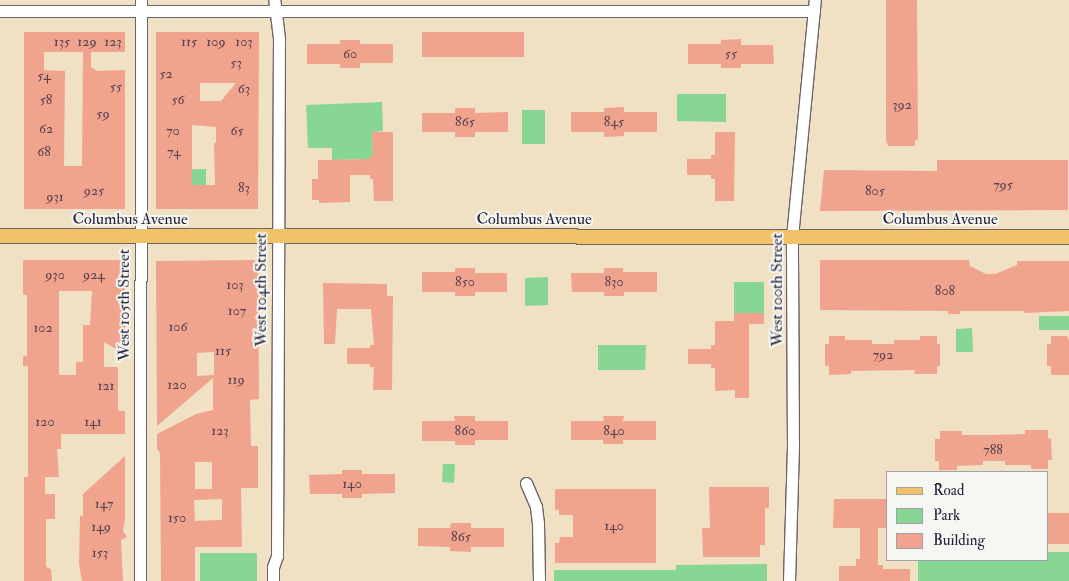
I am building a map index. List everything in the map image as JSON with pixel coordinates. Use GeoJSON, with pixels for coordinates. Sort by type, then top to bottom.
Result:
{"type":"FeatureCollection","features":[{"type":"Feature","properties":{"kind":"main road","name":"Columbus Avenue"},"geometry":{"type":"LineString","coordinates":[[0,236],[1069,237]]}},
{"type":"Feature","properties":{"kind":"street"},"geometry":{"type":"LineString","coordinates":[[0,11],[141,6],[814,5]]}},
{"type":"Feature","properties":{"kind":"street","name":"West 100th Street"},"geometry":{"type":"LineString","coordinates":[[789,581],[793,447],[792,237],[814,5]]}},
{"type":"Feature","properties":{"kind":"street","name":"West 105th Street"},"geometry":{"type":"LineString","coordinates":[[140,581],[141,6]]}},
{"type":"Feature","properties":{"kind":"street","name":"West 104th Street"},"geometry":{"type":"LineString","coordinates":[[273,581],[277,556],[279,38],[275,6]]}},
{"type":"Feature","properties":{"kind":"street"},"geometry":{"type":"LineString","coordinates":[[526,483],[536,507],[538,523],[538,581]]}},
{"type":"Feature","properties":{"kind":"green space"},"geometry":{"type":"Polygon","coordinates":[[[677,94],[726,94],[726,122],[677,121],[677,94]]]}},
{"type":"Feature","properties":{"kind":"green space"},"geometry":{"type":"Polygon","coordinates":[[[382,102],[383,131],[372,132],[373,156],[370,156],[370,159],[332,160],[332,148],[308,148],[306,105],[382,102]]]}},
{"type":"Feature","properties":{"kind":"green space"},"geometry":{"type":"Polygon","coordinates":[[[522,110],[545,110],[545,144],[522,144],[522,110]]]}},
{"type":"Feature","properties":{"kind":"green space"},"geometry":{"type":"Polygon","coordinates":[[[206,169],[206,185],[156,185],[156,170],[206,169]]]}},
{"type":"Feature","properties":{"kind":"green space"},"geometry":{"type":"Polygon","coordinates":[[[548,277],[548,305],[525,306],[525,278],[548,277]]]}},
{"type":"Feature","properties":{"kind":"green space"},"geometry":{"type":"Polygon","coordinates":[[[734,282],[764,282],[764,313],[734,313],[734,282]]]}},
{"type":"Feature","properties":{"kind":"green space"},"geometry":{"type":"Polygon","coordinates":[[[1039,316],[1069,316],[1069,330],[1039,330],[1039,316]]]}},
{"type":"Feature","properties":{"kind":"green space"},"geometry":{"type":"Polygon","coordinates":[[[972,328],[973,352],[956,352],[956,329],[972,328]]]}},
{"type":"Feature","properties":{"kind":"green space"},"geometry":{"type":"Polygon","coordinates":[[[598,345],[646,345],[645,370],[598,370],[598,345]]]}},
{"type":"Feature","properties":{"kind":"green space"},"geometry":{"type":"Polygon","coordinates":[[[443,464],[455,464],[454,483],[442,482],[443,464]]]}},
{"type":"Feature","properties":{"kind":"green space"},"geometry":{"type":"Polygon","coordinates":[[[1049,552],[1069,552],[1069,581],[918,581],[918,561],[1049,561],[1049,552]]]}},
{"type":"Feature","properties":{"kind":"green space"},"geometry":{"type":"Polygon","coordinates":[[[200,553],[257,553],[257,581],[200,581],[200,553]]]}},
{"type":"Feature","properties":{"kind":"green space"},"geometry":{"type":"Polygon","coordinates":[[[767,564],[767,581],[554,581],[554,570],[676,570],[676,565],[767,564]]]}},
{"type":"Feature","properties":{"kind":"building"},"geometry":{"type":"Polygon","coordinates":[[[886,0],[917,0],[918,140],[915,140],[915,146],[888,146],[886,140],[886,0]]]}},
{"type":"Feature","properties":{"kind":"building"},"geometry":{"type":"Polygon","coordinates":[[[24,32],[125,32],[125,52],[91,52],[91,67],[97,71],[125,70],[125,209],[24,209],[24,32]],[[44,52],[44,70],[65,71],[64,166],[82,166],[83,52],[44,52]]]}},
{"type":"Feature","properties":{"kind":"building"},"geometry":{"type":"Polygon","coordinates":[[[156,32],[259,32],[258,209],[156,209],[156,32]],[[200,83],[200,101],[221,101],[236,83],[200,83]],[[192,125],[192,185],[215,185],[214,144],[216,142],[216,127],[192,125]]]}},
{"type":"Feature","properties":{"kind":"building"},"geometry":{"type":"Polygon","coordinates":[[[422,32],[524,32],[524,57],[422,57],[422,32]]]}},
{"type":"Feature","properties":{"kind":"building"},"geometry":{"type":"Polygon","coordinates":[[[741,39],[741,45],[773,45],[774,64],[741,64],[741,68],[721,68],[721,64],[688,64],[688,44],[721,44],[721,40],[741,39]]]}},
{"type":"Feature","properties":{"kind":"building"},"geometry":{"type":"Polygon","coordinates":[[[340,40],[360,40],[360,44],[393,44],[393,63],[360,63],[360,68],[340,68],[340,64],[307,64],[307,44],[340,44],[340,40]]]}},
{"type":"Feature","properties":{"kind":"building"},"geometry":{"type":"Polygon","coordinates":[[[624,107],[624,112],[657,112],[657,132],[624,132],[624,136],[604,137],[604,132],[571,132],[571,112],[604,112],[604,108],[624,107]]]}},
{"type":"Feature","properties":{"kind":"building"},"geometry":{"type":"Polygon","coordinates":[[[455,108],[475,108],[475,113],[508,112],[508,132],[475,132],[475,137],[455,137],[455,132],[422,132],[422,113],[455,113],[455,108]]]}},
{"type":"Feature","properties":{"kind":"building"},"geometry":{"type":"Polygon","coordinates":[[[372,132],[393,132],[393,201],[374,201],[373,179],[370,179],[370,175],[350,175],[350,202],[319,203],[319,200],[312,200],[312,179],[318,179],[318,160],[370,159],[369,156],[373,156],[372,132]]]}},
{"type":"Feature","properties":{"kind":"building"},"geometry":{"type":"Polygon","coordinates":[[[715,132],[735,132],[734,201],[715,201],[715,179],[711,179],[711,175],[687,175],[687,159],[711,159],[711,155],[715,155],[715,132]]]}},
{"type":"Feature","properties":{"kind":"building"},"geometry":{"type":"Polygon","coordinates":[[[937,160],[1068,160],[1068,210],[820,211],[824,170],[937,171],[937,160]]]}},
{"type":"Feature","properties":{"kind":"building"},"geometry":{"type":"Polygon","coordinates":[[[23,260],[125,260],[125,349],[116,349],[104,342],[104,367],[118,367],[118,408],[119,411],[125,411],[125,434],[61,434],[61,449],[57,449],[59,477],[45,477],[45,494],[55,494],[55,519],[46,519],[46,567],[51,569],[52,581],[24,581],[24,477],[28,477],[28,366],[23,366],[23,356],[27,356],[27,295],[23,295],[23,260]],[[59,291],[59,375],[76,375],[76,362],[83,362],[83,325],[90,325],[92,291],[59,291]]]}},
{"type":"Feature","properties":{"kind":"building"},"geometry":{"type":"Polygon","coordinates":[[[258,260],[259,399],[250,400],[251,446],[258,446],[258,488],[241,488],[242,547],[195,547],[195,581],[161,581],[160,453],[157,449],[157,434],[196,414],[213,410],[213,378],[157,426],[156,261],[258,260]],[[214,352],[197,353],[197,376],[214,375],[214,352]],[[195,462],[195,489],[212,489],[212,462],[195,462]],[[222,499],[194,500],[195,521],[222,520],[222,499]]]}},
{"type":"Feature","properties":{"kind":"building"},"geometry":{"type":"Polygon","coordinates":[[[820,260],[969,260],[970,266],[986,274],[995,274],[1017,265],[1017,261],[1069,261],[1069,311],[1024,313],[1024,311],[960,311],[960,314],[948,314],[948,311],[820,310],[820,260]]]}},
{"type":"Feature","properties":{"kind":"building"},"geometry":{"type":"Polygon","coordinates":[[[455,268],[475,268],[475,273],[507,273],[507,292],[475,292],[475,296],[455,296],[455,292],[422,292],[422,272],[455,272],[455,268]]]}},
{"type":"Feature","properties":{"kind":"building"},"geometry":{"type":"Polygon","coordinates":[[[604,268],[623,268],[623,272],[657,272],[657,292],[624,292],[624,296],[604,296],[604,292],[572,292],[571,273],[604,273],[604,268]]]}},
{"type":"Feature","properties":{"kind":"building"},"geometry":{"type":"Polygon","coordinates":[[[323,283],[387,284],[387,296],[393,296],[392,390],[373,390],[374,367],[370,367],[370,364],[347,364],[347,348],[370,348],[370,345],[374,345],[371,309],[337,309],[335,344],[324,344],[323,283]]]}},
{"type":"Feature","properties":{"kind":"building"},"geometry":{"type":"Polygon","coordinates":[[[734,313],[764,313],[764,324],[749,324],[749,398],[735,398],[735,390],[715,391],[715,368],[711,368],[711,364],[688,364],[688,349],[711,349],[711,345],[715,345],[715,321],[734,321],[734,313]]]}},
{"type":"Feature","properties":{"kind":"building"},"geometry":{"type":"Polygon","coordinates":[[[829,336],[845,336],[845,340],[872,340],[872,344],[894,344],[894,340],[920,340],[920,336],[937,336],[937,344],[940,344],[940,366],[937,366],[937,374],[914,374],[915,370],[851,371],[851,374],[829,375],[829,366],[825,366],[825,344],[829,344],[829,336]]]}},
{"type":"Feature","properties":{"kind":"building"},"geometry":{"type":"Polygon","coordinates":[[[1051,336],[1067,336],[1069,340],[1069,375],[1051,375],[1051,366],[1047,366],[1047,344],[1051,344],[1051,336]]]}},
{"type":"Feature","properties":{"kind":"building"},"geometry":{"type":"Polygon","coordinates":[[[454,416],[475,416],[475,421],[508,421],[508,440],[475,440],[475,445],[455,445],[455,441],[422,441],[422,421],[455,421],[454,416]]]}},
{"type":"Feature","properties":{"kind":"building"},"geometry":{"type":"Polygon","coordinates":[[[603,416],[624,416],[623,421],[656,421],[656,440],[623,440],[623,444],[603,444],[603,440],[571,440],[571,421],[604,421],[603,416]]]}},
{"type":"Feature","properties":{"kind":"building"},"geometry":{"type":"Polygon","coordinates":[[[1025,430],[1048,430],[1048,439],[1051,438],[1052,460],[1048,460],[1048,469],[1031,469],[1031,465],[1005,465],[1005,461],[983,461],[983,465],[957,466],[957,470],[939,470],[939,461],[935,461],[935,439],[940,439],[940,431],[962,431],[962,435],[991,435],[1025,434],[1025,430]]]}},
{"type":"Feature","properties":{"kind":"building"},"geometry":{"type":"Polygon","coordinates":[[[125,456],[125,520],[123,531],[127,537],[121,540],[123,581],[82,581],[79,564],[80,516],[83,516],[83,494],[125,456]]]}},
{"type":"Feature","properties":{"kind":"building"},"geometry":{"type":"Polygon","coordinates":[[[342,470],[362,470],[362,474],[395,474],[395,493],[362,494],[362,498],[342,498],[342,494],[310,494],[309,475],[342,474],[342,470]]]}},
{"type":"Feature","properties":{"kind":"building"},"geometry":{"type":"Polygon","coordinates":[[[709,487],[769,487],[769,508],[765,508],[765,545],[760,545],[760,557],[703,557],[702,528],[710,528],[709,487]]]}},
{"type":"Feature","properties":{"kind":"building"},"geometry":{"type":"Polygon","coordinates":[[[555,489],[656,489],[656,563],[555,563],[555,543],[559,543],[560,537],[573,537],[573,515],[559,515],[559,510],[555,510],[555,489]]]}},
{"type":"Feature","properties":{"kind":"building"},"geometry":{"type":"Polygon","coordinates":[[[834,499],[886,499],[886,528],[878,528],[878,565],[883,565],[883,569],[910,569],[910,581],[839,581],[839,566],[856,566],[856,559],[860,559],[860,528],[833,528],[834,499]]]}},
{"type":"Feature","properties":{"kind":"building"},"geometry":{"type":"Polygon","coordinates":[[[1049,513],[1069,513],[1069,544],[1049,544],[1049,513]]]}},
{"type":"Feature","properties":{"kind":"building"},"geometry":{"type":"Polygon","coordinates":[[[451,523],[471,523],[471,528],[504,528],[504,547],[471,547],[471,552],[450,551],[450,547],[418,546],[418,528],[450,528],[451,523]]]}}]}
